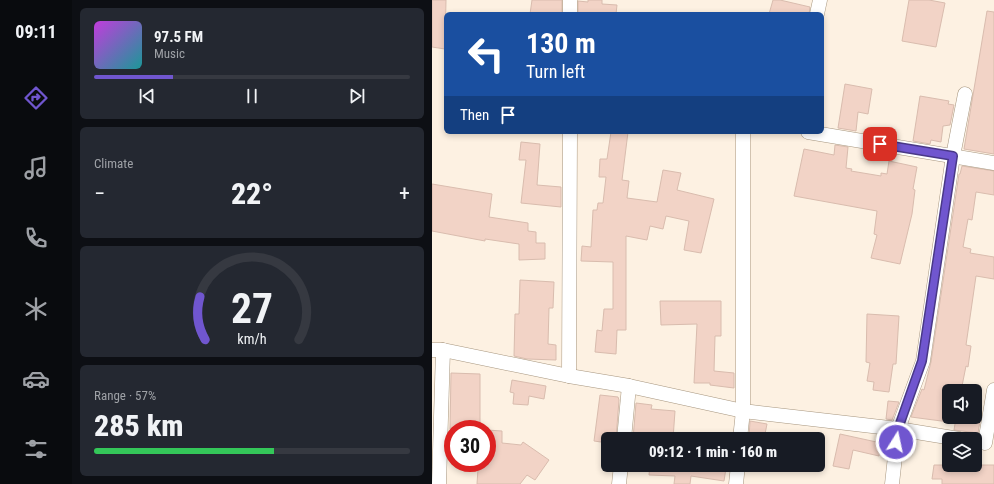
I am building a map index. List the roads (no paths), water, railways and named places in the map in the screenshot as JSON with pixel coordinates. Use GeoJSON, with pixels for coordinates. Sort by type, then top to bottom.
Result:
{"type":"FeatureCollection","features":[{"type":"Feature","properties":{"kind":"street"},"geometry":{"type":"LineString","coordinates":[[570,0],[570,12]]}},
{"type":"Feature","properties":{"kind":"street"},"geometry":{"type":"LineString","coordinates":[[818,12],[820,0]]}},
{"type":"Feature","properties":{"kind":"street"},"geometry":{"type":"LineString","coordinates":[[892,484],[898,429],[922,361],[953,156],[965,94]]}},
{"type":"Feature","properties":{"kind":"street"},"geometry":{"type":"LineString","coordinates":[[569,376],[570,134]]}},
{"type":"Feature","properties":{"kind":"street"},"geometry":{"type":"LineString","coordinates":[[741,432],[743,411],[743,134]]}},
{"type":"Feature","properties":{"kind":"street"},"geometry":{"type":"LineString","coordinates":[[820,134],[994,163]]}},
{"type":"Feature","properties":{"kind":"street"},"geometry":{"type":"LineString","coordinates":[[439,484],[438,350],[569,376],[629,386],[743,411],[898,429],[942,436]]}},
{"type":"Feature","properties":{"kind":"street"},"geometry":{"type":"LineString","coordinates":[[625,432],[629,386]]}},
{"type":"Feature","properties":{"kind":"street"},"geometry":{"type":"LineString","coordinates":[[985,443],[994,390]]}},
{"type":"Feature","properties":{"kind":"street"},"geometry":{"type":"LineString","coordinates":[[619,484],[620,472]]}},
{"type":"Feature","properties":{"kind":"street"},"geometry":{"type":"LineString","coordinates":[[736,484],[737,472]]}}]}
